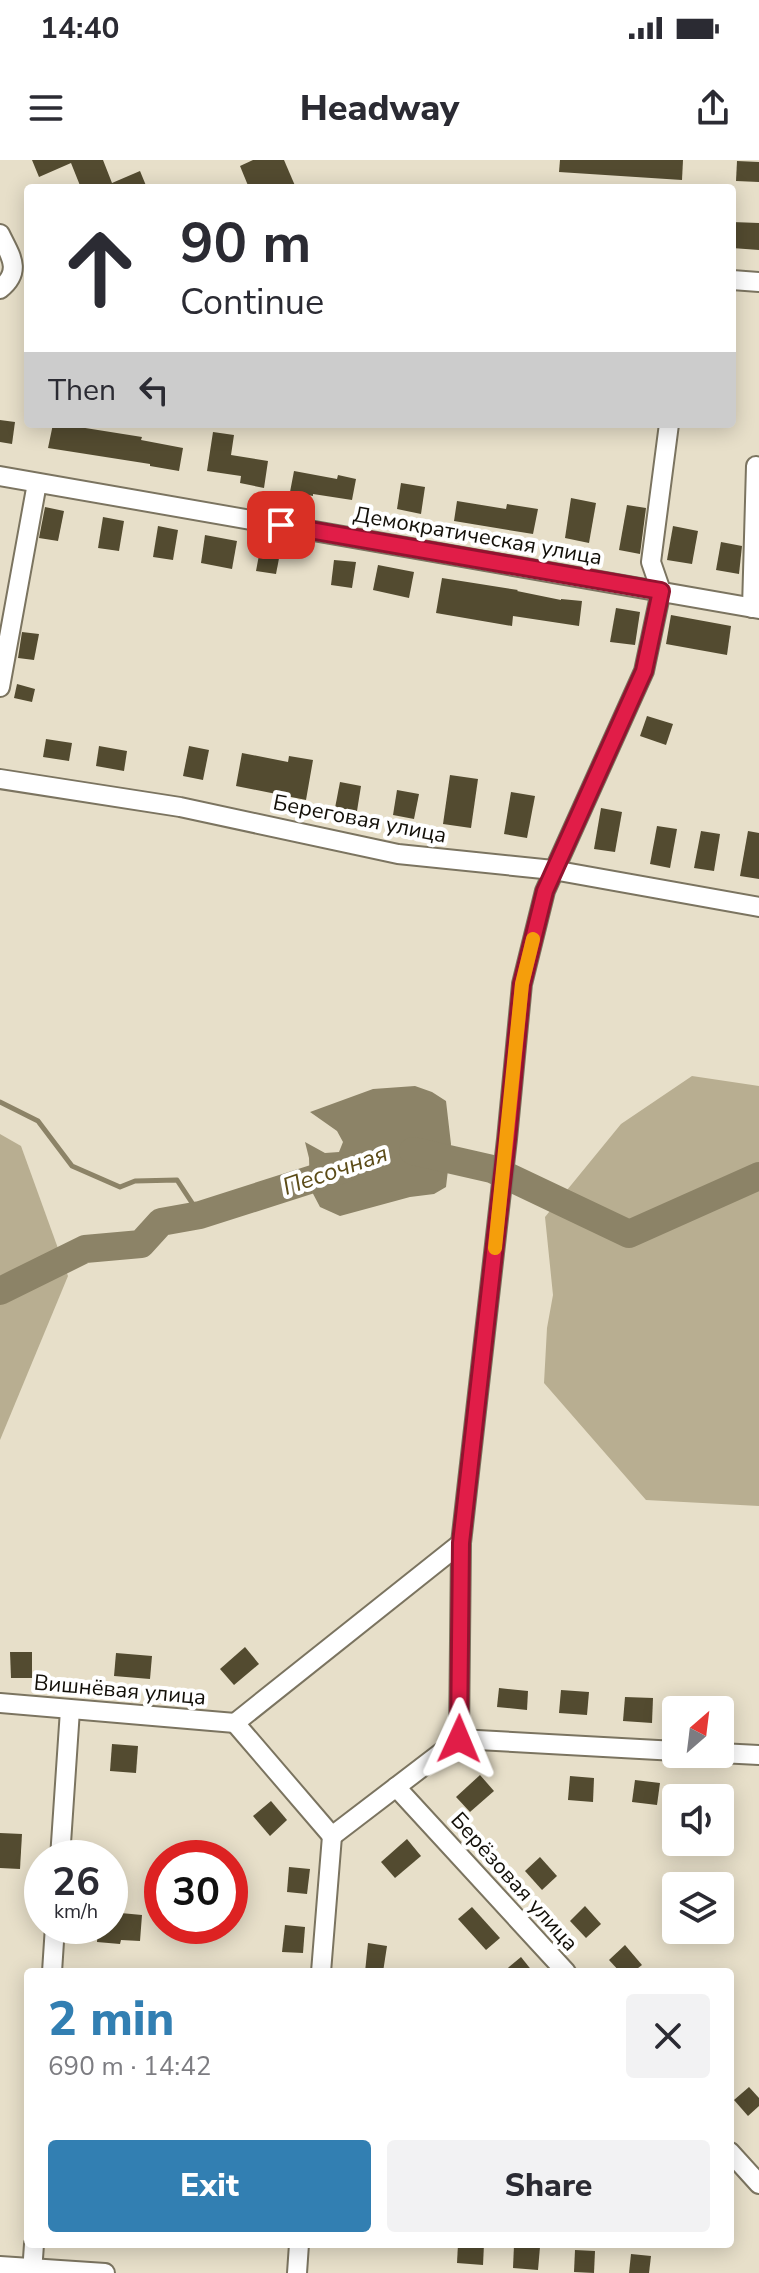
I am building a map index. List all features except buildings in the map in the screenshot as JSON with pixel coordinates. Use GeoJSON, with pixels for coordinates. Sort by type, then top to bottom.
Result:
{"type":"FeatureCollection","features":[{"type":"Feature","properties":{"kind":"street"},"geometry":{"type":"LineString","coordinates":[[0,234],[14,271],[9,282],[0,289]]}},
{"type":"Feature","properties":{"kind":"street"},"geometry":{"type":"LineString","coordinates":[[736,280],[759,282]]}},
{"type":"Feature","properties":{"kind":"street"},"geometry":{"type":"LineString","coordinates":[[459,1739],[461,1543],[522,984],[553,870],[575,828],[644,671],[661,591],[651,562],[668,428]]}},
{"type":"Feature","properties":{"kind":"street"},"geometry":{"type":"LineString","coordinates":[[756,466],[756,609]]}},
{"type":"Feature","properties":{"kind":"street","name":"Демократическая улица"},"geometry":{"type":"LineString","coordinates":[[0,476],[756,609]]}},
{"type":"Feature","properties":{"kind":"street"},"geometry":{"type":"LineString","coordinates":[[0,687],[37,483]]}},
{"type":"Feature","properties":{"kind":"street","name":"Береговая улица"},"geometry":{"type":"LineString","coordinates":[[0,779],[180,807],[289,828],[398,854],[553,870],[759,907]]}},
{"type":"Feature","properties":{"kind":"street"},"geometry":{"type":"LineString","coordinates":[[321,1968],[332,1836],[235,1723],[461,1543]]}},
{"type":"Feature","properties":{"kind":"street","name":"Вишнёвая улица"},"geometry":{"type":"LineString","coordinates":[[0,1703],[235,1723]]}},
{"type":"Feature","properties":{"kind":"street"},"geometry":{"type":"LineString","coordinates":[[61,1840],[70,1710]]}},
{"type":"Feature","properties":{"kind":"street"},"geometry":{"type":"LineString","coordinates":[[332,1836],[459,1739],[662,1750]]}},
{"type":"Feature","properties":{"kind":"street"},"geometry":{"type":"LineString","coordinates":[[734,1754],[759,1755]]}},
{"type":"Feature","properties":{"kind":"street","name":"Берёзовая улица"},"geometry":{"type":"LineString","coordinates":[[396,1787],[562,1968]]}},
{"type":"Feature","properties":{"kind":"street"},"geometry":{"type":"LineString","coordinates":[[52,1968],[54,1944]]}},
{"type":"Feature","properties":{"kind":"street"},"geometry":{"type":"LineString","coordinates":[[734,2156],[759,2184]]}},
{"type":"Feature","properties":{"kind":"street"},"geometry":{"type":"LineString","coordinates":[[32,2271],[34,2248]]}},
{"type":"Feature","properties":{"kind":"street"},"geometry":{"type":"LineString","coordinates":[[297,2273],[299,2248]]}},
{"type":"Feature","properties":{"kind":"street"},"geometry":{"type":"LineString","coordinates":[[0,2266],[32,2271],[105,2273]]}},
{"type":"Feature","properties":{"kind":"shaded area"},"geometry":{"type":"Polygon","coordinates":[[[692,1076],[759,1086],[759,1506],[646,1500],[544,1383],[547,1328],[553,1295],[545,1217],[621,1124],[692,1076]]]}},
{"type":"Feature","properties":{"kind":"shaded area"},"geometry":{"type":"Polygon","coordinates":[[[0,1134],[21,1146],[68,1276],[0,1440],[0,1134]]]}},
{"type":"Feature","properties":{"kind":"water"},"geometry":{"type":"Polygon","coordinates":[[[415,1086],[446,1101],[451,1144],[446,1187],[434,1194],[410,1197],[340,1216],[320,1207],[310,1188],[305,1142],[325,1153],[339,1152],[343,1142],[337,1131],[310,1112],[373,1089],[415,1086]]]}},
{"type":"Feature","properties":{"kind":"waterway"},"geometry":{"type":"LineString","coordinates":[[0,1102],[38,1121],[72,1166],[120,1187],[135,1181],[177,1180],[200,1215]]}},
{"type":"Feature","properties":{"kind":"waterway","name":"Песочная"},"geometry":{"type":"LineString","coordinates":[[413,1151],[492,1169],[629,1234],[759,1176]]}},
{"type":"Feature","properties":{"kind":"waterway","name":"Песочная"},"geometry":{"type":"LineString","coordinates":[[0,1291],[85,1249],[141,1244],[161,1222],[200,1215],[344,1169]]}},
{"type":"Feature","properties":{"kind":"slow traffic"},"geometry":{"type":"LineString","coordinates":[[495,1248],[522,984],[533,939]]}},
{"type":"Feature","properties":{"kind":"route"},"geometry":{"type":"LineString","coordinates":[[281,525],[661,591],[644,671],[575,828],[553,870],[522,984],[461,1543],[459,1739]]}}]}
